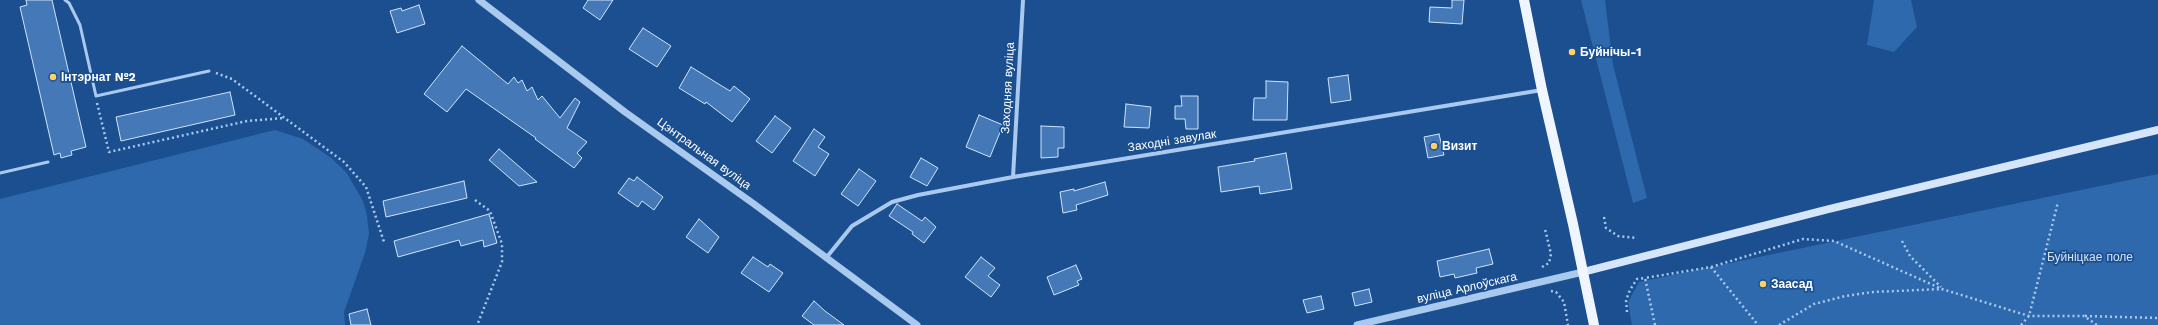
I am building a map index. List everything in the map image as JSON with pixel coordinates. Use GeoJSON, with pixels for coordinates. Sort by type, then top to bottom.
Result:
{"type":"FeatureCollection","features":[{"type":"Feature","properties":{"kind":"main road"},"geometry":{"type":"LineString","coordinates":[[1524,0],[1542,90],[1573,224],[1594,325]]}},
{"type":"Feature","properties":{"kind":"main road"},"geometry":{"type":"LineString","coordinates":[[1583,272],[1829,209],[2158,130]]}},
{"type":"Feature","properties":{"kind":"street","name":"Цэнтральная вуліца"},"geometry":{"type":"LineString","coordinates":[[481,0],[625,112],[917,325]]}},
{"type":"Feature","properties":{"kind":"street","name":"Заходняя вуліца"},"geometry":{"type":"LineString","coordinates":[[1013,177],[1023,0]]}},
{"type":"Feature","properties":{"kind":"street","name":"Заходні завулак"},"geometry":{"type":"LineString","coordinates":[[826,258],[852,226],[892,202],[918,195],[1013,177],[1542,90]]}},
{"type":"Feature","properties":{"kind":"street","name":"вуліца Арлоўскага"},"geometry":{"type":"LineString","coordinates":[[1356,325],[1583,272]]}},
{"type":"Feature","properties":{"kind":"lane"},"geometry":{"type":"LineString","coordinates":[[65,0],[69,3],[80,24],[96,96],[209,71]]}},
{"type":"Feature","properties":{"kind":"lane"},"geometry":{"type":"LineString","coordinates":[[0,173],[48,162]]}},
{"type":"Feature","properties":{"kind":"path"},"geometry":{"type":"LineString","coordinates":[[209,71],[232,79],[344,162],[366,187],[384,242]]}},
{"type":"Feature","properties":{"kind":"path"},"geometry":{"type":"LineString","coordinates":[[96,96],[109,152],[247,121],[284,118]]}},
{"type":"Feature","properties":{"kind":"path"},"geometry":{"type":"LineString","coordinates":[[475,200],[490,211],[502,244],[502,262],[478,323]]}},
{"type":"Feature","properties":{"kind":"path"},"geometry":{"type":"LineString","coordinates":[[2021,325],[2029,316],[2058,202]]}},
{"type":"Feature","properties":{"kind":"path"},"geometry":{"type":"LineString","coordinates":[[1604,217],[1606,228],[1618,236],[1636,238]]}},
{"type":"Feature","properties":{"kind":"path"},"geometry":{"type":"LineString","coordinates":[[1542,267],[1549,263],[1551,254],[1545,229]]}},
{"type":"Feature","properties":{"kind":"path"},"geometry":{"type":"LineString","coordinates":[[1627,312],[1626,300],[1637,279],[1711,267],[1803,239],[1834,241],[1886,262],[1942,289],[2029,316],[2158,318]]}},
{"type":"Feature","properties":{"kind":"path"},"geometry":{"type":"LineString","coordinates":[[1902,241],[1910,256],[1942,289]]}},
{"type":"Feature","properties":{"kind":"path"},"geometry":{"type":"LineString","coordinates":[[1711,267],[1758,325]]}},
{"type":"Feature","properties":{"kind":"path"},"geometry":{"type":"LineString","coordinates":[[1646,278],[1655,325]]}},
{"type":"Feature","properties":{"kind":"path"},"geometry":{"type":"LineString","coordinates":[[1779,325],[1814,304],[1845,296],[1873,292],[1942,289]]}},
{"type":"Feature","properties":{"kind":"path"},"geometry":{"type":"LineString","coordinates":[[1547,290],[1556,292],[1564,302],[1568,325]]}},
{"type":"Feature","properties":{"kind":"path"},"geometry":{"type":"LineString","coordinates":[[2084,316],[2097,325]]}},
{"type":"Feature","properties":{"kind":"green space"},"geometry":{"type":"Polygon","coordinates":[[[1581,0],[1605,0],[1613,65],[1647,198],[1633,203],[1581,0]]]}},
{"type":"Feature","properties":{"kind":"green space"},"geometry":{"type":"Polygon","coordinates":[[[1874,0],[1911,0],[1917,27],[1894,52],[1867,45],[1874,0]]]}},
{"type":"Feature","properties":{"kind":"green space"},"geometry":{"type":"Polygon","coordinates":[[[275,130],[303,139],[330,157],[346,172],[363,201],[367,216],[369,234],[365,253],[344,312],[345,325],[0,325],[0,199],[275,130]]]}},
{"type":"Feature","properties":{"kind":"green space","name":"Буйніцкае поле"},"geometry":{"type":"Polygon","coordinates":[[[2158,174],[2158,325],[1632,325],[1628,302],[1639,282],[2158,174]]]}},
{"type":"Feature","properties":{"kind":"building","name":"Інтэрнат №2"},"geometry":{"type":"Polygon","coordinates":[[[26,0],[52,0],[86,147],[71,151],[72,155],[61,158],[60,153],[54,155],[20,7],[27,5],[26,0]]]}},
{"type":"Feature","properties":{"kind":"building"},"geometry":{"type":"Polygon","coordinates":[[[588,0],[613,0],[600,20],[583,8],[588,0]]]}},
{"type":"Feature","properties":{"kind":"building"},"geometry":{"type":"Polygon","coordinates":[[[1452,0],[1464,0],[1462,24],[1429,22],[1430,7],[1452,8],[1452,0]]]}},
{"type":"Feature","properties":{"kind":"building"},"geometry":{"type":"Polygon","coordinates":[[[419,5],[425,24],[397,33],[390,11],[401,8],[402,11],[419,5]]]}},
{"type":"Feature","properties":{"kind":"building"},"geometry":{"type":"Polygon","coordinates":[[[643,28],[671,46],[657,67],[629,49],[643,28]]]}},
{"type":"Feature","properties":{"kind":"building"},"geometry":{"type":"Polygon","coordinates":[[[462,46],[508,84],[514,77],[518,83],[522,80],[527,91],[532,87],[538,100],[542,96],[560,118],[575,98],[580,102],[567,128],[587,142],[577,153],[582,158],[574,168],[535,139],[536,138],[466,89],[447,112],[424,94],[462,46]]]}},
{"type":"Feature","properties":{"kind":"building"},"geometry":{"type":"Polygon","coordinates":[[[691,67],[730,91],[734,86],[750,99],[732,122],[706,102],[705,104],[679,88],[691,67]]]}},
{"type":"Feature","properties":{"kind":"building"},"geometry":{"type":"Polygon","coordinates":[[[1348,75],[1351,100],[1331,103],[1328,78],[1348,75]]]}},
{"type":"Feature","properties":{"kind":"building"},"geometry":{"type":"Polygon","coordinates":[[[1266,81],[1288,82],[1287,120],[1253,120],[1254,98],[1266,98],[1266,81]]]}},
{"type":"Feature","properties":{"kind":"building"},"geometry":{"type":"Polygon","coordinates":[[[230,92],[235,115],[121,141],[116,117],[230,92]]]}},
{"type":"Feature","properties":{"kind":"building"},"geometry":{"type":"Polygon","coordinates":[[[1181,96],[1198,96],[1198,129],[1186,129],[1185,119],[1175,119],[1175,106],[1182,106],[1181,96]]]}},
{"type":"Feature","properties":{"kind":"building"},"geometry":{"type":"Polygon","coordinates":[[[1126,104],[1151,107],[1149,128],[1124,127],[1126,104]]]}},
{"type":"Feature","properties":{"kind":"building"},"geometry":{"type":"Polygon","coordinates":[[[979,115],[1003,125],[990,157],[966,147],[979,115]]]}},
{"type":"Feature","properties":{"kind":"building"},"geometry":{"type":"Polygon","coordinates":[[[775,116],[791,128],[772,153],[756,141],[775,116]]]}},
{"type":"Feature","properties":{"kind":"building"},"geometry":{"type":"Polygon","coordinates":[[[1041,126],[1064,127],[1064,148],[1058,148],[1058,157],[1041,158],[1041,126]]]}},
{"type":"Feature","properties":{"kind":"building"},"geometry":{"type":"Polygon","coordinates":[[[814,129],[825,137],[818,147],[829,154],[815,176],[793,161],[814,129]]]}},
{"type":"Feature","properties":{"kind":"building","name":"Визит"},"geometry":{"type":"Polygon","coordinates":[[[1439,134],[1444,155],[1428,158],[1424,137],[1439,134]]]}},
{"type":"Feature","properties":{"kind":"building"},"geometry":{"type":"Polygon","coordinates":[[[499,149],[537,182],[519,186],[489,160],[499,149]]]}},
{"type":"Feature","properties":{"kind":"building"},"geometry":{"type":"Polygon","coordinates":[[[1286,153],[1292,189],[1260,194],[1259,186],[1221,192],[1218,167],[1255,161],[1254,159],[1286,153]]]}},
{"type":"Feature","properties":{"kind":"building"},"geometry":{"type":"Polygon","coordinates":[[[921,158],[938,168],[927,186],[910,177],[921,158]]]}},
{"type":"Feature","properties":{"kind":"building"},"geometry":{"type":"Polygon","coordinates":[[[859,169],[876,181],[858,206],[841,194],[859,169]]]}},
{"type":"Feature","properties":{"kind":"building"},"geometry":{"type":"Polygon","coordinates":[[[637,177],[663,197],[654,210],[642,201],[638,207],[618,193],[629,178],[634,181],[637,177]]]}},
{"type":"Feature","properties":{"kind":"building"},"geometry":{"type":"Polygon","coordinates":[[[464,181],[467,198],[386,217],[383,201],[464,181]]]}},
{"type":"Feature","properties":{"kind":"building"},"geometry":{"type":"Polygon","coordinates":[[[1105,182],[1108,195],[1076,205],[1077,210],[1063,213],[1060,192],[1074,189],[1074,191],[1105,182]]]}},
{"type":"Feature","properties":{"kind":"building"},"geometry":{"type":"Polygon","coordinates":[[[897,204],[922,221],[925,217],[936,227],[924,243],[912,234],[913,232],[889,216],[897,204]]]}},
{"type":"Feature","properties":{"kind":"building"},"geometry":{"type":"Polygon","coordinates":[[[489,214],[497,243],[484,247],[483,240],[461,246],[459,240],[398,257],[394,241],[489,214]]]}},
{"type":"Feature","properties":{"kind":"building"},"geometry":{"type":"Polygon","coordinates":[[[699,219],[719,237],[708,253],[686,237],[699,219]]]}},
{"type":"Feature","properties":{"kind":"building"},"geometry":{"type":"Polygon","coordinates":[[[1489,249],[1493,264],[1476,268],[1477,273],[1455,278],[1454,274],[1440,277],[1437,261],[1489,249]]]}},
{"type":"Feature","properties":{"kind":"building"},"geometry":{"type":"Polygon","coordinates":[[[753,257],[768,267],[770,264],[783,273],[769,292],[741,273],[753,257]]]}},
{"type":"Feature","properties":{"kind":"building"},"geometry":{"type":"Polygon","coordinates":[[[981,257],[995,268],[988,276],[1000,285],[991,297],[965,277],[981,257]]]}},
{"type":"Feature","properties":{"kind":"building"},"geometry":{"type":"Polygon","coordinates":[[[1076,265],[1082,279],[1077,281],[1079,285],[1054,295],[1047,277],[1076,265]]]}},
{"type":"Feature","properties":{"kind":"building"},"geometry":{"type":"Polygon","coordinates":[[[1369,289],[1372,302],[1355,306],[1352,293],[1369,289]]]}},
{"type":"Feature","properties":{"kind":"building"},"geometry":{"type":"Polygon","coordinates":[[[1321,296],[1324,309],[1307,313],[1303,300],[1321,296]]]}},
{"type":"Feature","properties":{"kind":"building"},"geometry":{"type":"Polygon","coordinates":[[[814,301],[844,325],[814,325],[802,316],[814,301]]]}},
{"type":"Feature","properties":{"kind":"building"},"geometry":{"type":"Polygon","coordinates":[[[367,309],[371,325],[351,325],[349,314],[367,309]]]}},
{"type":"Feature","properties":{"kind":"place","name":"Буйнічы-1"},"geometry":{"type":"Point","coordinates":[1572,52]}},
{"type":"Feature","properties":{"kind":"place","name":"Інтэрнат №2"},"geometry":{"type":"Point","coordinates":[53,77]}},
{"type":"Feature","properties":{"kind":"place","name":"Визит"},"geometry":{"type":"Point","coordinates":[1434,146]}},
{"type":"Feature","properties":{"kind":"place","name":"Заасад"},"geometry":{"type":"Point","coordinates":[1763,284]}}]}
